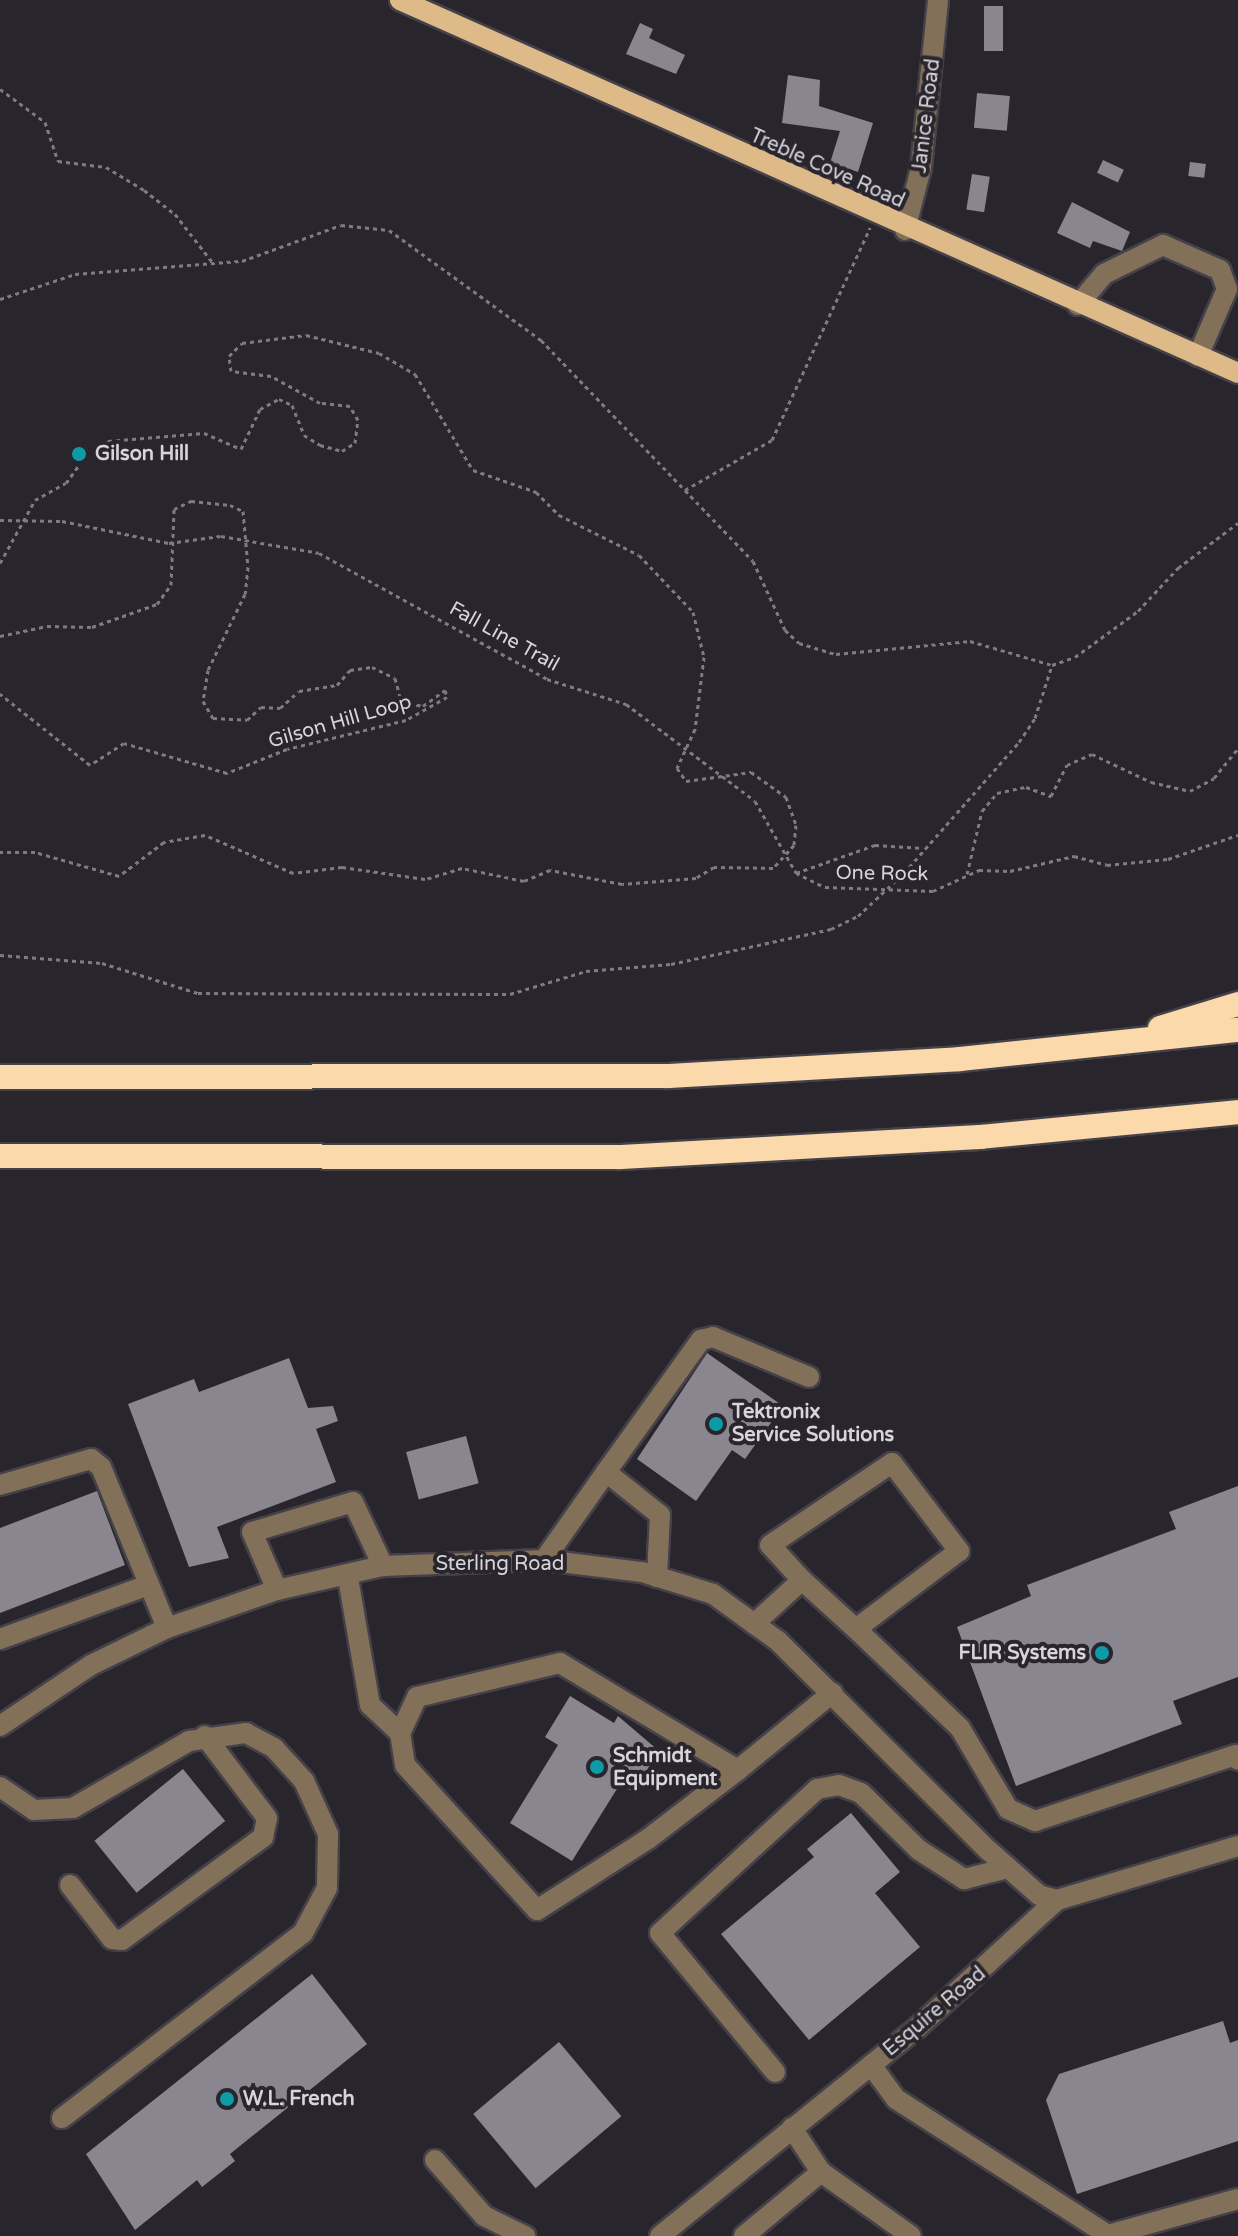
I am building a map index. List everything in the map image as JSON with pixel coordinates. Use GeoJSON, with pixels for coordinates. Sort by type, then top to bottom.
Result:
{"type":"FeatureCollection","features":[{"type":"Feature","properties":{"kind":"highway"},"geometry":{"type":"LineString","coordinates":[[1105,1045],[1238,1004]]}},
{"type":"Feature","properties":{"kind":"highway"},"geometry":{"type":"LineString","coordinates":[[0,1077],[490,1081],[817,1069],[1105,1045],[1238,1030]]}},
{"type":"Feature","properties":{"kind":"highway"},"geometry":{"type":"LineString","coordinates":[[0,1156],[620,1157],[980,1137],[1238,1112]]}},
{"type":"Feature","properties":{"kind":"main road","name":"Treble Cove Road"},"geometry":{"type":"LineString","coordinates":[[400,0],[905,230],[1238,373]]}},
{"type":"Feature","properties":{"kind":"street","name":"Janice Road"},"geometry":{"type":"LineString","coordinates":[[905,230],[921,168],[938,0]]}},
{"type":"Feature","properties":{"kind":"street"},"geometry":{"type":"LineString","coordinates":[[1078,305],[1104,274],[1163,245],[1220,270],[1227,289]]}},
{"type":"Feature","properties":{"kind":"street"},"geometry":{"type":"LineString","coordinates":[[1198,356],[1238,267]]}},
{"type":"Feature","properties":{"kind":"street"},"geometry":{"type":"LineString","coordinates":[[544,1560],[701,1340],[713,1337],[809,1377]]}},
{"type":"Feature","properties":{"kind":"street"},"geometry":{"type":"LineString","coordinates":[[0,1485],[91,1459],[101,1467],[146,1586],[167,1628]]}},
{"type":"Feature","properties":{"kind":"street"},"geometry":{"type":"LineString","coordinates":[[856,1629],[959,1551],[892,1463],[770,1545],[802,1580],[960,1728],[1008,1809],[1035,1821],[1236,1755],[1238,1760]]}},
{"type":"Feature","properties":{"kind":"street"},"geometry":{"type":"LineString","coordinates":[[606,1472],[660,1515],[657,1577]]}},
{"type":"Feature","properties":{"kind":"street"},"geometry":{"type":"LineString","coordinates":[[277,1590],[252,1532],[353,1502],[383,1566]]}},
{"type":"Feature","properties":{"kind":"street","name":"Sterling Road"},"geometry":{"type":"LineString","coordinates":[[0,1726],[91,1665],[167,1628],[277,1590],[348,1578],[383,1566],[544,1560],[657,1577],[713,1594],[754,1624],[832,1693],[1008,1868],[1039,1895],[1057,1900]]}},
{"type":"Feature","properties":{"kind":"street"},"geometry":{"type":"LineString","coordinates":[[348,1578],[370,1705],[400,1733]]}},
{"type":"Feature","properties":{"kind":"street"},"geometry":{"type":"LineString","coordinates":[[754,1624],[802,1580]]}},
{"type":"Feature","properties":{"kind":"street"},"geometry":{"type":"LineString","coordinates":[[0,1639],[146,1586]]}},
{"type":"Feature","properties":{"kind":"street"},"geometry":{"type":"LineString","coordinates":[[738,1770],[560,1663],[417,1697],[400,1733],[405,1765],[537,1910],[738,1770],[832,1693]]}},
{"type":"Feature","properties":{"kind":"street"},"geometry":{"type":"LineString","coordinates":[[0,1787],[34,1810],[73,1808],[205,1736],[233,1732],[264,1740],[304,1781],[328,1834],[322,1902],[303,1933],[62,2118]]}},
{"type":"Feature","properties":{"kind":"street"},"geometry":{"type":"LineString","coordinates":[[70,1885],[112,1939],[122,1940],[263,1837],[267,1818],[205,1736]]}},
{"type":"Feature","properties":{"kind":"street"},"geometry":{"type":"LineString","coordinates":[[775,2072],[660,1933],[817,1789],[839,1785],[861,1793],[919,1850],[964,1879],[1008,1868]]}},
{"type":"Feature","properties":{"kind":"street","name":"Esquire Road"},"geometry":{"type":"LineString","coordinates":[[660,2236],[871,2065],[1057,1900],[1238,1846]]}},
{"type":"Feature","properties":{"kind":"street"},"geometry":{"type":"LineString","coordinates":[[871,2065],[896,2099],[1108,2235],[1238,2199]]}},
{"type":"Feature","properties":{"kind":"street"},"geometry":{"type":"LineString","coordinates":[[792,2128],[821,2172],[911,2236]]}},
{"type":"Feature","properties":{"kind":"street"},"geometry":{"type":"LineString","coordinates":[[435,2160],[484,2216],[525,2236]]}},
{"type":"Feature","properties":{"kind":"street"},"geometry":{"type":"LineString","coordinates":[[744,2236],[821,2172]]}},
{"type":"Feature","properties":{"kind":"path"},"geometry":{"type":"LineString","coordinates":[[0,89],[45,122],[58,161],[106,167],[144,190],[175,214],[213,263]]}},
{"type":"Feature","properties":{"kind":"path"},"geometry":{"type":"LineString","coordinates":[[685,490],[772,440],[874,216]]}},
{"type":"Feature","properties":{"kind":"path"},"geometry":{"type":"LineString","coordinates":[[0,299],[75,274],[242,261],[341,225],[389,230],[541,340],[753,561],[785,630],[799,643],[851,653],[970,641],[1052,665],[1075,657],[1138,611],[1178,568],[1238,523]]}},
{"type":"Feature","properties":{"kind":"path"},"geometry":{"type":"LineString","coordinates":[[0,563],[23,520],[96,446],[204,433],[241,449],[260,409],[273,400],[292,405],[304,435],[335,451],[348,449],[358,435],[355,410],[320,403],[271,376],[236,376],[229,356],[242,343],[306,335],[379,353],[415,374],[473,470],[503,475],[559,515],[639,555],[693,612],[704,657],[686,749],[677,768],[686,781],[716,774],[751,772],[786,797],[796,825],[784,860],[748,873],[714,867],[696,878],[622,884],[550,870],[524,881],[462,868],[425,879],[342,867],[293,873],[205,835],[164,842],[119,876],[35,852],[0,852]]}},
{"type":"Feature","properties":{"kind":"path","name":"Gilson Hill Loop"},"geometry":{"type":"LineString","coordinates":[[0,636],[47,626],[92,627],[157,604],[171,585],[169,543],[174,509],[191,501],[243,511],[245,594],[214,647],[203,701],[213,718],[247,720],[261,707],[280,708],[299,691],[337,685],[350,670],[372,667],[395,678],[401,701],[423,706],[445,690],[444,703],[215,773],[124,743],[90,765],[0,694]]}},
{"type":"Feature","properties":{"kind":"path","name":"Fall Line Trail"},"geometry":{"type":"LineString","coordinates":[[0,520],[23,520],[169,543],[244,539],[319,553],[547,679],[626,704],[755,801],[779,835],[784,860],[796,873]]}},
{"type":"Feature","properties":{"kind":"path"},"geometry":{"type":"LineString","coordinates":[[0,955],[102,963],[198,993],[510,994],[586,971],[671,964],[831,929],[887,888],[1035,718],[1052,665]]}},
{"type":"Feature","properties":{"kind":"path"},"geometry":{"type":"LineString","coordinates":[[967,874],[982,811],[997,793],[1026,787],[1051,796],[1067,765],[1092,754],[1151,782],[1190,791],[1214,778],[1238,748]]}},
{"type":"Feature","properties":{"kind":"path","name":"One Rock"},"geometry":{"type":"LineString","coordinates":[[796,873],[825,887],[933,891],[967,874],[1074,856],[1107,865],[1168,859],[1238,835]]}},
{"type":"Feature","properties":{"kind":"path"},"geometry":{"type":"LineString","coordinates":[[796,873],[875,845],[925,848]]}},
{"type":"Feature","properties":{"kind":"building"},"geometry":{"type":"Polygon","coordinates":[[[984,6],[1003,6],[1003,51],[984,51],[984,6]]]}},
{"type":"Feature","properties":{"kind":"building"},"geometry":{"type":"Polygon","coordinates":[[[640,23],[653,29],[649,38],[685,55],[676,74],[626,54],[640,23]]]}},
{"type":"Feature","properties":{"kind":"building"},"geometry":{"type":"Polygon","coordinates":[[[788,75],[820,80],[819,106],[873,123],[858,172],[830,163],[840,131],[782,123],[788,75]]]}},
{"type":"Feature","properties":{"kind":"building"},"geometry":{"type":"Polygon","coordinates":[[[977,93],[1010,96],[1007,131],[974,128],[977,93]]]}},
{"type":"Feature","properties":{"kind":"building"},"geometry":{"type":"Polygon","coordinates":[[[1103,160],[1124,170],[1118,182],[1097,173],[1103,160]]]}},
{"type":"Feature","properties":{"kind":"building"},"geometry":{"type":"Polygon","coordinates":[[[1190,162],[1206,164],[1204,178],[1188,176],[1190,162]]]}},
{"type":"Feature","properties":{"kind":"building"},"geometry":{"type":"Polygon","coordinates":[[[972,174],[990,177],[984,212],[966,210],[972,174]]]}},
{"type":"Feature","properties":{"kind":"building"},"geometry":{"type":"Polygon","coordinates":[[[1072,202],[1130,232],[1122,251],[1093,241],[1090,248],[1057,233],[1072,202]]]}},
{"type":"Feature","properties":{"kind":"building","name":"Tektronix Service Solutions"},"geometry":{"type":"Polygon","coordinates":[[[707,1353],[783,1406],[745,1459],[732,1450],[696,1501],[637,1459],[707,1353]]]}},
{"type":"Feature","properties":{"kind":"building"},"geometry":{"type":"Polygon","coordinates":[[[289,1358],[308,1408],[333,1406],[338,1421],[316,1429],[336,1482],[217,1527],[229,1558],[189,1567],[128,1404],[194,1379],[199,1392],[289,1358]]]}},
{"type":"Feature","properties":{"kind":"building"},"geometry":{"type":"Polygon","coordinates":[[[466,1436],[479,1483],[419,1499],[406,1452],[466,1436]]]}},
{"type":"Feature","properties":{"kind":"building","name":"FLIR Systems"},"geometry":{"type":"Polygon","coordinates":[[[1238,1486],[1238,1677],[1173,1701],[1182,1724],[1016,1786],[957,1627],[1031,1596],[1027,1585],[1176,1529],[1169,1512],[1238,1486]]]}},
{"type":"Feature","properties":{"kind":"building"},"geometry":{"type":"Polygon","coordinates":[[[97,1491],[125,1565],[0,1613],[0,1528],[97,1491]]]}},
{"type":"Feature","properties":{"kind":"building","name":"Schmidt Equipment"},"geometry":{"type":"Polygon","coordinates":[[[570,1696],[614,1723],[618,1716],[659,1751],[633,1792],[620,1784],[572,1861],[510,1823],[558,1745],[545,1737],[570,1696]]]}},
{"type":"Feature","properties":{"kind":"building"},"geometry":{"type":"Polygon","coordinates":[[[183,1769],[225,1821],[137,1893],[94,1841],[183,1769]]]}},
{"type":"Feature","properties":{"kind":"building"},"geometry":{"type":"Polygon","coordinates":[[[851,1813],[900,1872],[875,1893],[920,1947],[809,2040],[721,1934],[814,1857],[807,1849],[851,1813]]]}},
{"type":"Feature","properties":{"kind":"building","name":"W.L. French"},"geometry":{"type":"Polygon","coordinates":[[[312,1974],[367,2044],[230,2154],[235,2161],[202,2187],[197,2180],[135,2230],[86,2154],[312,1974]]]}},
{"type":"Feature","properties":{"kind":"building"},"geometry":{"type":"Polygon","coordinates":[[[1223,2021],[1230,2043],[1238,2040],[1238,2141],[1077,2194],[1046,2100],[1059,2074],[1223,2021]]]}},
{"type":"Feature","properties":{"kind":"building"},"geometry":{"type":"Polygon","coordinates":[[[559,2042],[621,2116],[536,2188],[473,2114],[559,2042]]]}},
{"type":"Feature","properties":{"kind":"place","name":"Gilson Hill"},"geometry":{"type":"Point","coordinates":[79,454]}},
{"type":"Feature","properties":{"kind":"place","name":"Tektronix Service Solutions"},"geometry":{"type":"Point","coordinates":[716,1424]}},
{"type":"Feature","properties":{"kind":"place","name":"FLIR Systems"},"geometry":{"type":"Point","coordinates":[1102,1653]}},
{"type":"Feature","properties":{"kind":"place","name":"Schmidt Equipment"},"geometry":{"type":"Point","coordinates":[597,1767]}},
{"type":"Feature","properties":{"kind":"place","name":"W.L. French"},"geometry":{"type":"Point","coordinates":[227,2099]}}]}
